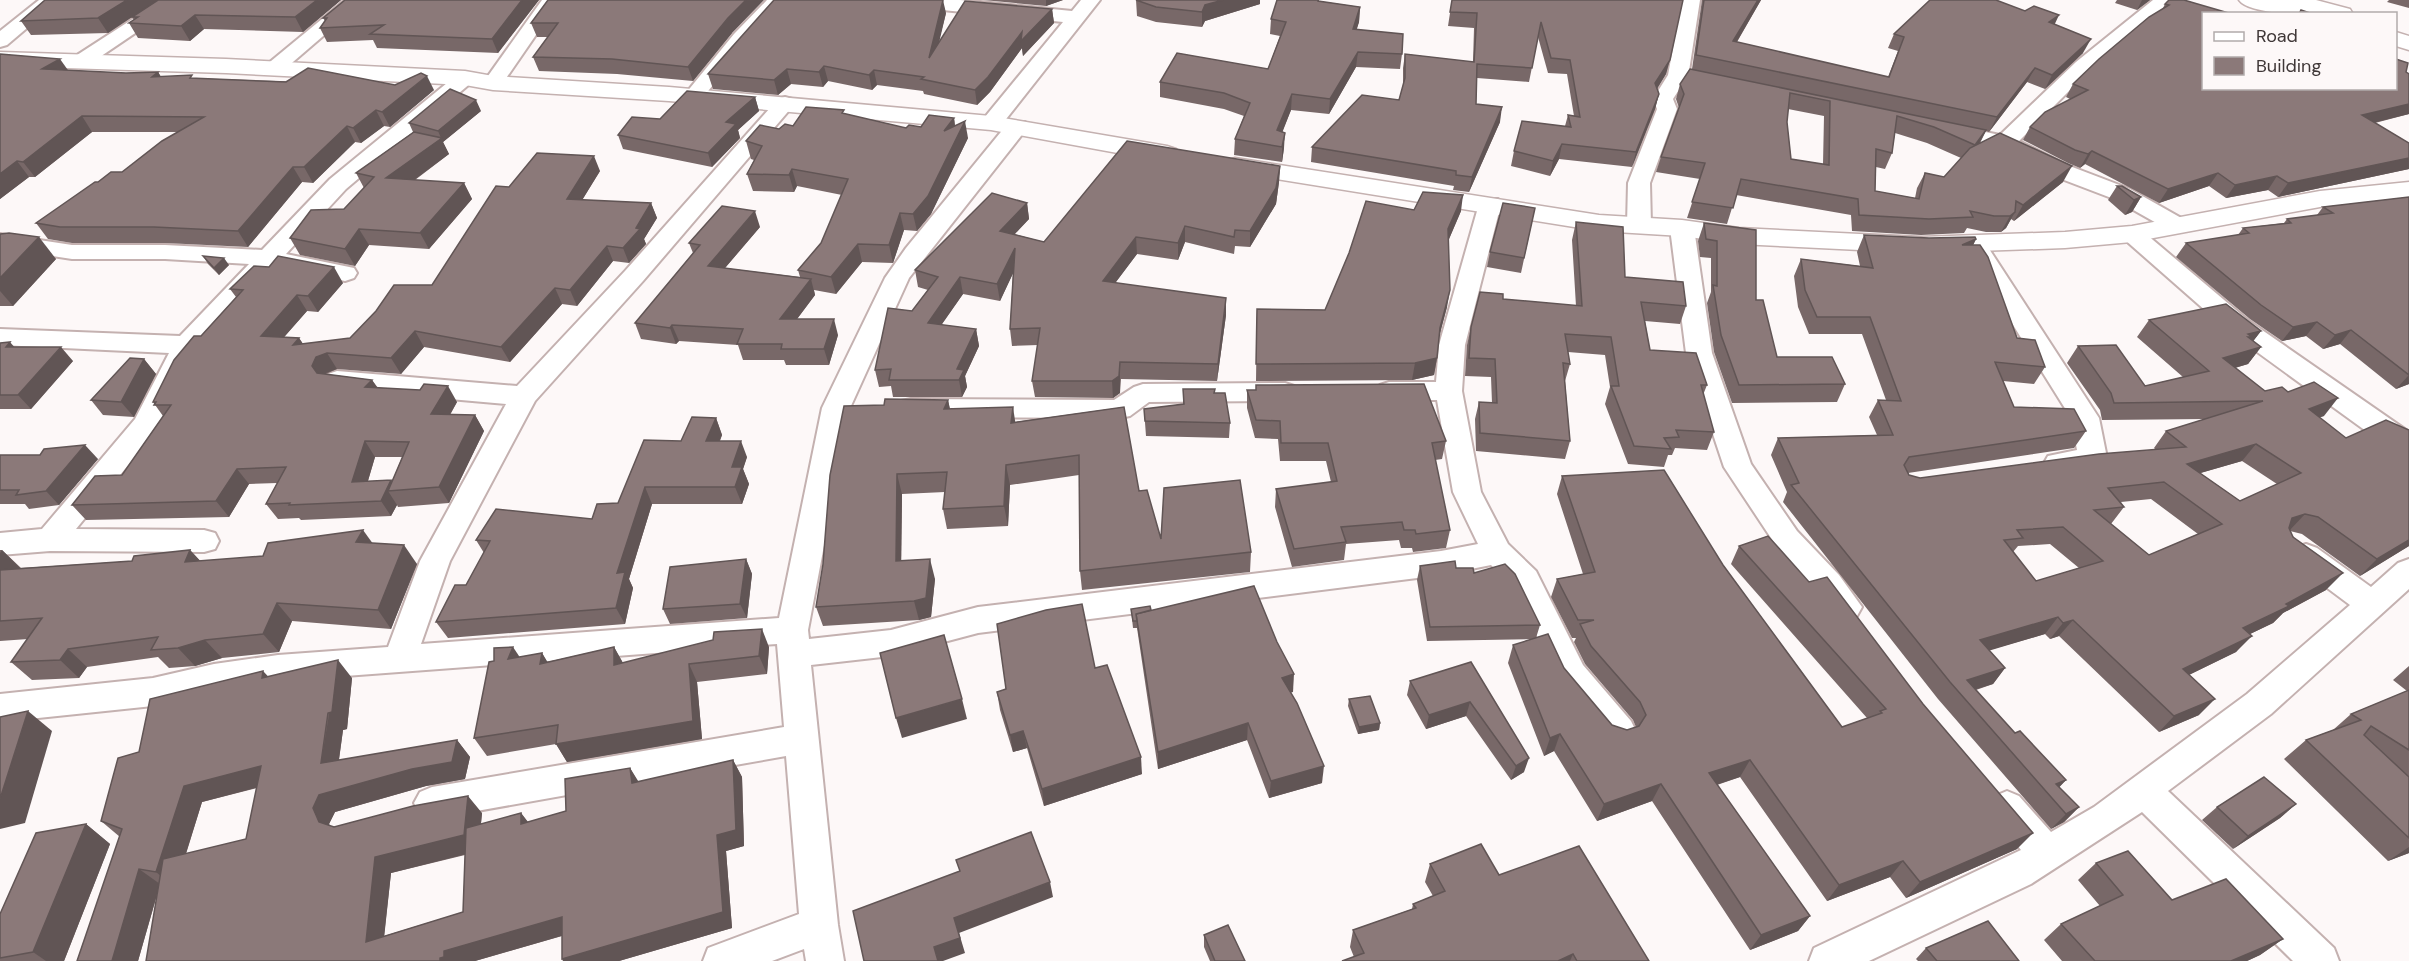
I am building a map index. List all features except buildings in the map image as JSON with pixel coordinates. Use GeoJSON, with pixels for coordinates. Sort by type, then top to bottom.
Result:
{"type":"FeatureCollection","features":[{"type":"Feature","properties":{"kind":"main road"},"geometry":{"type":"LineString","coordinates":[[2250,0],[2293,12]]}},
{"type":"Feature","properties":{"kind":"main road"},"geometry":{"type":"LineString","coordinates":[[2291,0],[2335,12]]}},
{"type":"Feature","properties":{"kind":"main road"},"geometry":{"type":"LineString","coordinates":[[0,59],[465,78],[493,83],[784,104],[1004,125],[1201,160],[1599,223],[1683,228],[1739,236],[1921,244],[2132,234],[2175,224],[2320,199],[2406,190]]}},
{"type":"Feature","properties":{"kind":"street"},"geometry":{"type":"LineString","coordinates":[[0,41],[51,0]]}},
{"type":"Feature","properties":{"kind":"street"},"geometry":{"type":"LineString","coordinates":[[81,61],[175,0]]}},
{"type":"Feature","properties":{"kind":"street"},"geometry":{"type":"LineString","coordinates":[[272,70],[356,0]]}},
{"type":"Feature","properties":{"kind":"street"},"geometry":{"type":"LineString","coordinates":[[493,83],[551,0]]}},
{"type":"Feature","properties":{"kind":"street"},"geometry":{"type":"LineString","coordinates":[[693,97],[741,38],[778,0]]}},
{"type":"Feature","properties":{"kind":"street"},"geometry":{"type":"LineString","coordinates":[[902,0],[1075,17]]}},
{"type":"Feature","properties":{"kind":"street"},"geometry":{"type":"LineString","coordinates":[[722,961],[822,943],[794,642],[897,278],[1004,125],[1075,17],[1091,0]]}},
{"type":"Feature","properties":{"kind":"street"},"geometry":{"type":"LineString","coordinates":[[1640,225],[1639,183],[1667,109],[1663,99],[1678,75],[1691,0]]}},
{"type":"Feature","properties":{"kind":"street"},"geometry":{"type":"LineString","coordinates":[[2005,144],[2083,66],[2165,0]]}},
{"type":"Feature","properties":{"kind":"street"},"geometry":{"type":"LineString","coordinates":[[1678,75],[1746,89]]}},
{"type":"Feature","properties":{"kind":"street"},"geometry":{"type":"LineString","coordinates":[[50,540],[146,424],[186,345],[338,184],[465,78]]}},
{"type":"Feature","properties":{"kind":"street"},"geometry":{"type":"LineString","coordinates":[[399,660],[435,561],[524,396],[580,332],[634,276],[784,104]]}},
{"type":"Feature","properties":{"kind":"street"},"geometry":{"type":"LineString","coordinates":[[1929,126],[2005,144],[2059,170],[2122,194],[2175,224]]}},
{"type":"Feature","properties":{"kind":"street"},"geometry":{"type":"LineString","coordinates":[[1490,204],[1452,345],[1449,391],[1467,492],[1497,552],[1525,579],[1571,674],[1619,731]]}},
{"type":"Feature","properties":{"kind":"street"},"geometry":{"type":"LineString","coordinates":[[1683,228],[1699,353],[1738,467],[1787,539],[1828,583],[1862,628]]}},
{"type":"Feature","properties":{"kind":"street"},"geometry":{"type":"LineString","coordinates":[[2132,234],[2240,327],[2387,432],[2409,444]]}},
{"type":"Feature","properties":{"kind":"street"},"geometry":{"type":"LineString","coordinates":[[0,241],[72,252],[165,252],[270,258],[345,273]]}},
{"type":"Feature","properties":{"kind":"street"},"geometry":{"type":"LineString","coordinates":[[1974,243],[2085,418],[2093,458],[2036,466]]}},
{"type":"Feature","properties":{"kind":"street"},"geometry":{"type":"LineString","coordinates":[[0,338],[186,345]]}},
{"type":"Feature","properties":{"kind":"street"},"geometry":{"type":"LineString","coordinates":[[337,380],[524,396]]}},
{"type":"Feature","properties":{"kind":"street"},"geometry":{"type":"LineString","coordinates":[[1367,392],[1449,391]]}},
{"type":"Feature","properties":{"kind":"street"},"geometry":{"type":"LineString","coordinates":[[860,408],[1120,410],[1143,393],[1308,392]]}},
{"type":"Feature","properties":{"kind":"street"},"geometry":{"type":"LineString","coordinates":[[0,544],[50,540],[204,542]]}},
{"type":"Feature","properties":{"kind":"street"},"geometry":{"type":"LineString","coordinates":[[2290,544],[2372,604]]}},
{"type":"Feature","properties":{"kind":"street"},"geometry":{"type":"LineString","coordinates":[[0,708],[153,692],[214,678],[278,668],[399,660],[794,642],[891,643],[978,620],[1441,563],[1497,552]]}},
{"type":"Feature","properties":{"kind":"street"},"geometry":{"type":"LineString","coordinates":[[1828,961],[2018,872],[2106,818],[2259,704],[2409,571]]}},
{"type":"Feature","properties":{"kind":"street"},"geometry":{"type":"LineString","coordinates":[[405,810],[803,738]]}},
{"type":"Feature","properties":{"kind":"street"},"geometry":{"type":"LineString","coordinates":[[1985,782],[2046,853]]}},
{"type":"Feature","properties":{"kind":"street"},"geometry":{"type":"LineString","coordinates":[[2142,789],[2320,961]]}}]}
